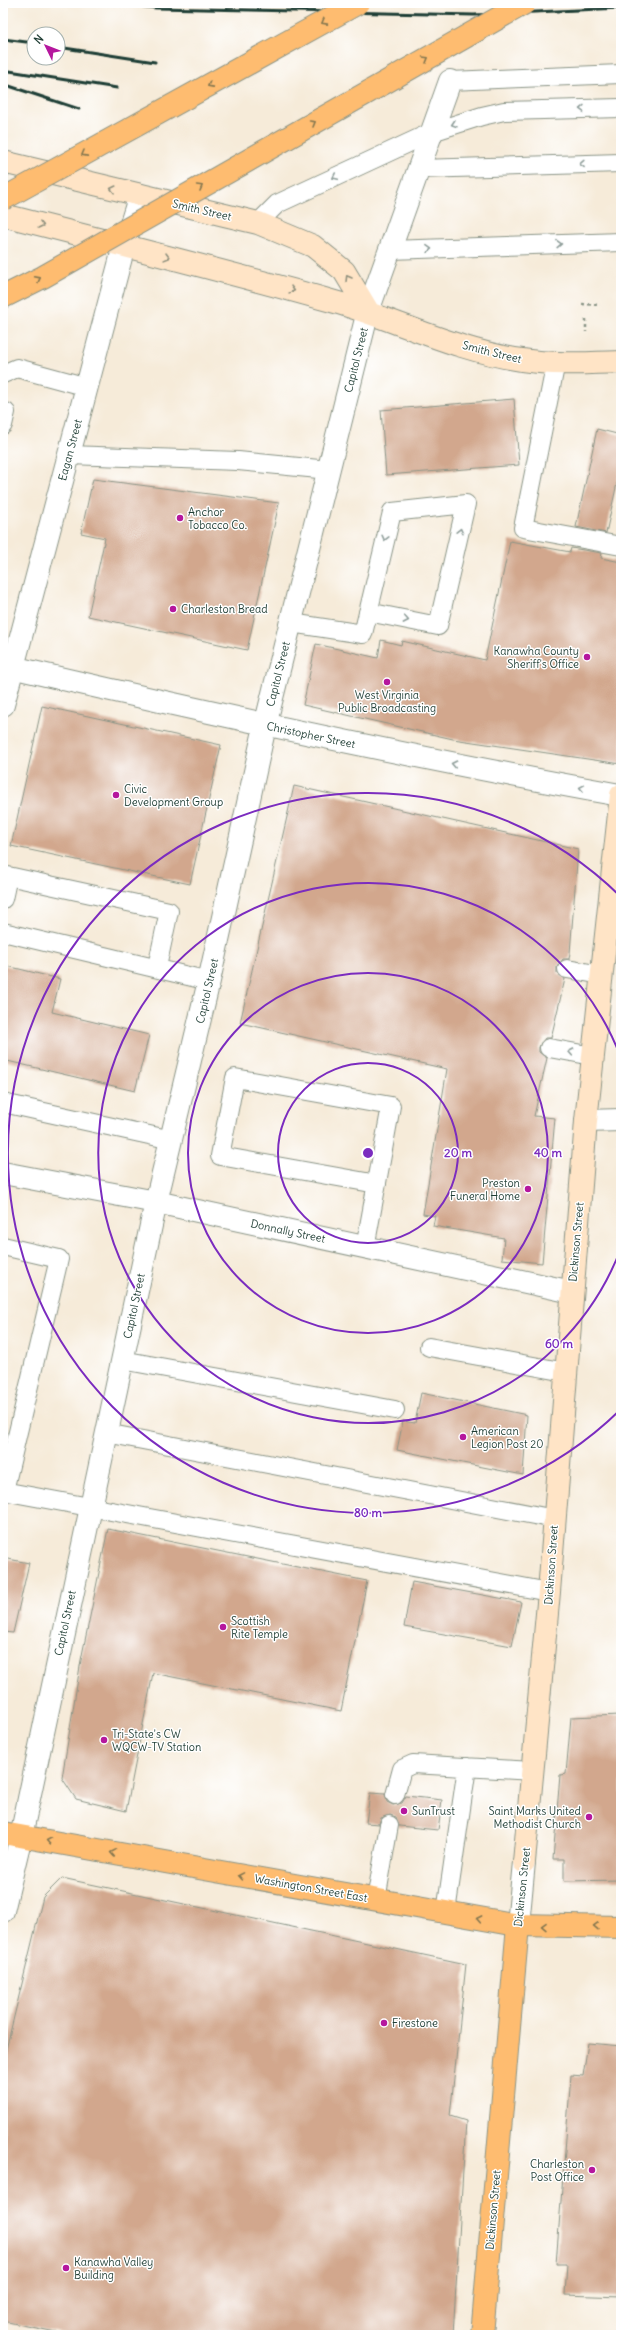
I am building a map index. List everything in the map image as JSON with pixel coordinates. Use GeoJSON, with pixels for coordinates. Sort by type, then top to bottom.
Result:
{"type":"FeatureCollection","features":[{"type":"Feature","properties":{"kind":"main road"},"geometry":{"type":"LineString","coordinates":[[3,199],[358,3]]}},
{"type":"Feature","properties":{"kind":"main road"},"geometry":{"type":"LineString","coordinates":[[3,297],[43,277],[525,3]]}},
{"type":"Feature","properties":{"kind":"main road","name":"Washington Street East"},"geometry":{"type":"LineString","coordinates":[[12,1835],[518,1925],[621,1927]]}},
{"type":"Feature","properties":{"kind":"main road","name":"Dickinson Street"},"geometry":{"type":"LineString","coordinates":[[482,2335],[518,1925]]}},
{"type":"Feature","properties":{"kind":"street","name":"Capitol Street"},"geometry":{"type":"LineString","coordinates":[[3,1911],[12,1835],[90,1507],[156,1202],[209,981],[265,726],[290,623],[368,311],[450,81]]}},
{"type":"Feature","properties":{"kind":"street","name":"Smith Street"},"geometry":{"type":"LineString","coordinates":[[3,162],[258,223],[313,246],[344,271],[368,311]]}},
{"type":"Feature","properties":{"kind":"street","name":"Eagan Street"},"geometry":{"type":"LineString","coordinates":[[3,705],[8,666],[69,455],[124,246],[140,195]]}},
{"type":"Feature","properties":{"kind":"street","name":"Smith Street"},"geometry":{"type":"LineString","coordinates":[[3,215],[368,311],[463,346],[522,360],[556,362],[621,362]]}},
{"type":"Feature","properties":{"kind":"street","name":"Christopher Street"},"geometry":{"type":"LineString","coordinates":[[8,666],[265,726],[489,772],[621,795]]}},
{"type":"Feature","properties":{"kind":"street","name":"Dickinson Street"},"geometry":{"type":"LineString","coordinates":[[518,1925],[549,1592],[586,1121],[621,795]]}},
{"type":"Feature","properties":{"kind":"street"},"geometry":{"type":"LineString","coordinates":[[586,1121],[621,1120]]}},
{"type":"Feature","properties":{"kind":"street","name":"Donnally Street"},"geometry":{"type":"LineString","coordinates":[[3,1173],[156,1202],[572,1292]]}},
{"type":"Feature","properties":{"kind":"lane"},"geometry":{"type":"LineString","coordinates":[[450,81],[621,74]]}},
{"type":"Feature","properties":{"kind":"lane"},"geometry":{"type":"LineString","coordinates":[[258,223],[277,204],[432,132],[482,116],[504,111],[621,108]]}},
{"type":"Feature","properties":{"kind":"lane"},"geometry":{"type":"LineString","coordinates":[[419,169],[621,163]]}},
{"type":"Feature","properties":{"kind":"lane"},"geometry":{"type":"LineString","coordinates":[[390,250],[621,242]]}},
{"type":"Feature","properties":{"kind":"lane"},"geometry":{"type":"LineString","coordinates":[[556,362],[523,528],[621,546]]}},
{"type":"Feature","properties":{"kind":"lane"},"geometry":{"type":"LineString","coordinates":[[3,374],[18,368],[87,387]]}},
{"type":"Feature","properties":{"kind":"lane"},"geometry":{"type":"LineString","coordinates":[[69,455],[238,461],[328,470]]}},
{"type":"Feature","properties":{"kind":"lane"},"geometry":{"type":"LineString","coordinates":[[290,623],[363,634],[368,612],[392,512],[466,504],[438,626],[368,612]]}},
{"type":"Feature","properties":{"kind":"lane"},"geometry":{"type":"LineString","coordinates":[[3,899],[8,876],[168,911],[157,968]]}},
{"type":"Feature","properties":{"kind":"lane"},"geometry":{"type":"LineString","coordinates":[[3,932],[209,981]]}},
{"type":"Feature","properties":{"kind":"lane"},"geometry":{"type":"LineString","coordinates":[[567,969],[602,975]]}},
{"type":"Feature","properties":{"kind":"lane"},"geometry":{"type":"LineString","coordinates":[[549,1048],[593,1056]]}},
{"type":"Feature","properties":{"kind":"lane"},"geometry":{"type":"LineString","coordinates":[[365,1248],[377,1184],[391,1106],[235,1078],[220,1156],[377,1184]]}},
{"type":"Feature","properties":{"kind":"lane"},"geometry":{"type":"LineString","coordinates":[[3,1104],[172,1140]]}},
{"type":"Feature","properties":{"kind":"lane"},"geometry":{"type":"LineString","coordinates":[[3,1246],[59,1259],[4,1491],[549,1592]]}},
{"type":"Feature","properties":{"kind":"lane"},"geometry":{"type":"LineString","coordinates":[[429,1347],[566,1372]]}},
{"type":"Feature","properties":{"kind":"lane"},"geometry":{"type":"LineString","coordinates":[[122,1360],[395,1410]]}},
{"type":"Feature","properties":{"kind":"lane"},"geometry":{"type":"LineString","coordinates":[[106,1433],[555,1519]]}},
{"type":"Feature","properties":{"kind":"lane"},"geometry":{"type":"LineString","coordinates":[[395,1795],[402,1769],[413,1764],[533,1771]]}},
{"type":"Feature","properties":{"kind":"lane"},"geometry":{"type":"LineString","coordinates":[[446,1912],[467,1767]]}},
{"type":"Feature","properties":{"kind":"lane"},"geometry":{"type":"LineString","coordinates":[[376,1900],[390,1825]]}},
{"type":"Feature","properties":{"kind":"path"},"geometry":{"type":"LineString","coordinates":[[582,304],[600,305]]}},
{"type":"Feature","properties":{"kind":"path"},"geometry":{"type":"LineString","coordinates":[[586,319],[586,332]]}},
{"type":"Feature","properties":{"kind":"building"},"geometry":{"type":"Polygon","coordinates":[[[514,399],[519,465],[386,475],[381,410],[514,399]]]}},
{"type":"Feature","properties":{"kind":"building"},"geometry":{"type":"Polygon","coordinates":[[[597,429],[621,435],[621,465],[606,533],[576,527],[597,429]]]}},
{"type":"Feature","properties":{"kind":"building"},"geometry":{"type":"Polygon","coordinates":[[[93,479],[279,503],[247,650],[88,616],[105,538],[81,533],[93,479]]]}},
{"type":"Feature","properties":{"kind":"building"},"geometry":{"type":"Polygon","coordinates":[[[510,541],[570,552],[571,548],[602,553],[601,558],[621,562],[621,764],[453,739],[303,705],[316,644],[378,658],[381,640],[401,645],[402,641],[485,660],[510,541]]]}},
{"type":"Feature","properties":{"kind":"building","name":"Civic Development Group"},"geometry":{"type":"Polygon","coordinates":[[[42,706],[221,745],[190,884],[11,846],[42,706]]]}},
{"type":"Feature","properties":{"kind":"building"},"geometry":{"type":"Polygon","coordinates":[[[294,786],[578,849],[569,959],[563,959],[557,967],[557,973],[565,979],[551,1038],[545,1038],[539,1047],[539,1052],[547,1058],[534,1116],[555,1118],[542,1263],[502,1259],[504,1238],[433,1226],[435,1216],[423,1214],[447,1069],[240,1023],[294,786]]]}},
{"type":"Feature","properties":{"kind":"building"},"geometry":{"type":"Polygon","coordinates":[[[3,965],[60,979],[52,1012],[149,1035],[135,1091],[3,1060],[3,965]]]}},
{"type":"Feature","properties":{"kind":"building","name":"American Legion Post 20"},"geometry":{"type":"Polygon","coordinates":[[[421,1393],[527,1415],[523,1475],[397,1450],[403,1421],[415,1423],[421,1393]]]}},
{"type":"Feature","properties":{"kind":"building","name":"Scottish Rite Temple"},"geometry":{"type":"Polygon","coordinates":[[[108,1529],[367,1581],[341,1711],[153,1673],[126,1811],[76,1799],[62,1778],[81,1660],[108,1529]]]}},
{"type":"Feature","properties":{"kind":"building"},"geometry":{"type":"Polygon","coordinates":[[[3,1558],[29,1563],[13,1633],[3,1632],[3,1558]]]}},
{"type":"Feature","properties":{"kind":"building"},"geometry":{"type":"Polygon","coordinates":[[[412,1582],[521,1602],[512,1646],[404,1627],[412,1582]]]}},
{"type":"Feature","properties":{"kind":"building","name":"Saint Marks United Methodist Church"},"geometry":{"type":"Polygon","coordinates":[[[621,1715],[621,1880],[564,1881],[564,1859],[553,1859],[560,1775],[566,1774],[571,1717],[621,1715]]]}},
{"type":"Feature","properties":{"kind":"building","name":"SunTrust"},"geometry":{"type":"Polygon","coordinates":[[[370,1793],[385,1794],[387,1802],[393,1805],[402,1803],[406,1796],[442,1800],[438,1830],[399,1826],[396,1817],[390,1815],[381,1818],[379,1824],[366,1823],[370,1793]]]}},
{"type":"Feature","properties":{"kind":"building"},"geometry":{"type":"Polygon","coordinates":[[[62,1878],[466,1964],[450,2116],[466,2121],[453,2335],[70,2335],[3,2321],[3,2062],[43,1897],[62,1878]]]}},
{"type":"Feature","properties":{"kind":"building","name":"Charleston Post Office"},"geometry":{"type":"Polygon","coordinates":[[[588,2043],[621,2046],[621,2297],[565,2295],[567,2264],[556,2264],[571,2075],[583,2076],[588,2043]]]}},
{"type":"Feature","properties":{"kind":"railway"},"geometry":{"type":"LineString","coordinates":[[109,3],[156,8],[474,15],[621,8]]}},
{"type":"Feature","properties":{"kind":"railway"},"geometry":{"type":"LineString","coordinates":[[3,39],[26,42]]}},
{"type":"Feature","properties":{"kind":"railway"},"geometry":{"type":"LineString","coordinates":[[66,48],[155,62]]}},
{"type":"Feature","properties":{"kind":"railway"},"geometry":{"type":"LineString","coordinates":[[3,70],[117,88]]}},
{"type":"Feature","properties":{"kind":"railway"},"geometry":{"type":"LineString","coordinates":[[3,84],[79,109]]}},
{"type":"Feature","properties":{"kind":"place","name":"Anchor Tobacco Co."},"geometry":{"type":"Point","coordinates":[180,518]}},
{"type":"Feature","properties":{"kind":"place","name":"Charleston Bread"},"geometry":{"type":"Point","coordinates":[173,609]}},
{"type":"Feature","properties":{"kind":"place","name":"Kanawha County Sheriff's Office"},"geometry":{"type":"Point","coordinates":[587,657]}},
{"type":"Feature","properties":{"kind":"place","name":"West Virginia Public Broadcasting"},"geometry":{"type":"Point","coordinates":[387,682]}},
{"type":"Feature","properties":{"kind":"place","name":"Civic Development Group"},"geometry":{"type":"Point","coordinates":[116,795]}},
{"type":"Feature","properties":{"kind":"place","name":"Preston Funeral Home"},"geometry":{"type":"Point","coordinates":[528,1189]}},
{"type":"Feature","properties":{"kind":"place","name":"American Legion Post 20"},"geometry":{"type":"Point","coordinates":[463,1437]}},
{"type":"Feature","properties":{"kind":"place","name":"Scottish Rite Temple"},"geometry":{"type":"Point","coordinates":[223,1627]}},
{"type":"Feature","properties":{"kind":"place","name":"Tri-State's CW WQCW-TV Station"},"geometry":{"type":"Point","coordinates":[104,1740]}},
{"type":"Feature","properties":{"kind":"place","name":"SunTrust"},"geometry":{"type":"Point","coordinates":[404,1811]}},
{"type":"Feature","properties":{"kind":"place","name":"Saint Marks United Methodist Church"},"geometry":{"type":"Point","coordinates":[589,1817]}},
{"type":"Feature","properties":{"kind":"place","name":"Firestone"},"geometry":{"type":"Point","coordinates":[384,2023]}},
{"type":"Feature","properties":{"kind":"place","name":"Charleston Post Office"},"geometry":{"type":"Point","coordinates":[592,2170]}},
{"type":"Feature","properties":{"kind":"place","name":"Kanawha Valley Building"},"geometry":{"type":"Point","coordinates":[66,2268]}}]}
